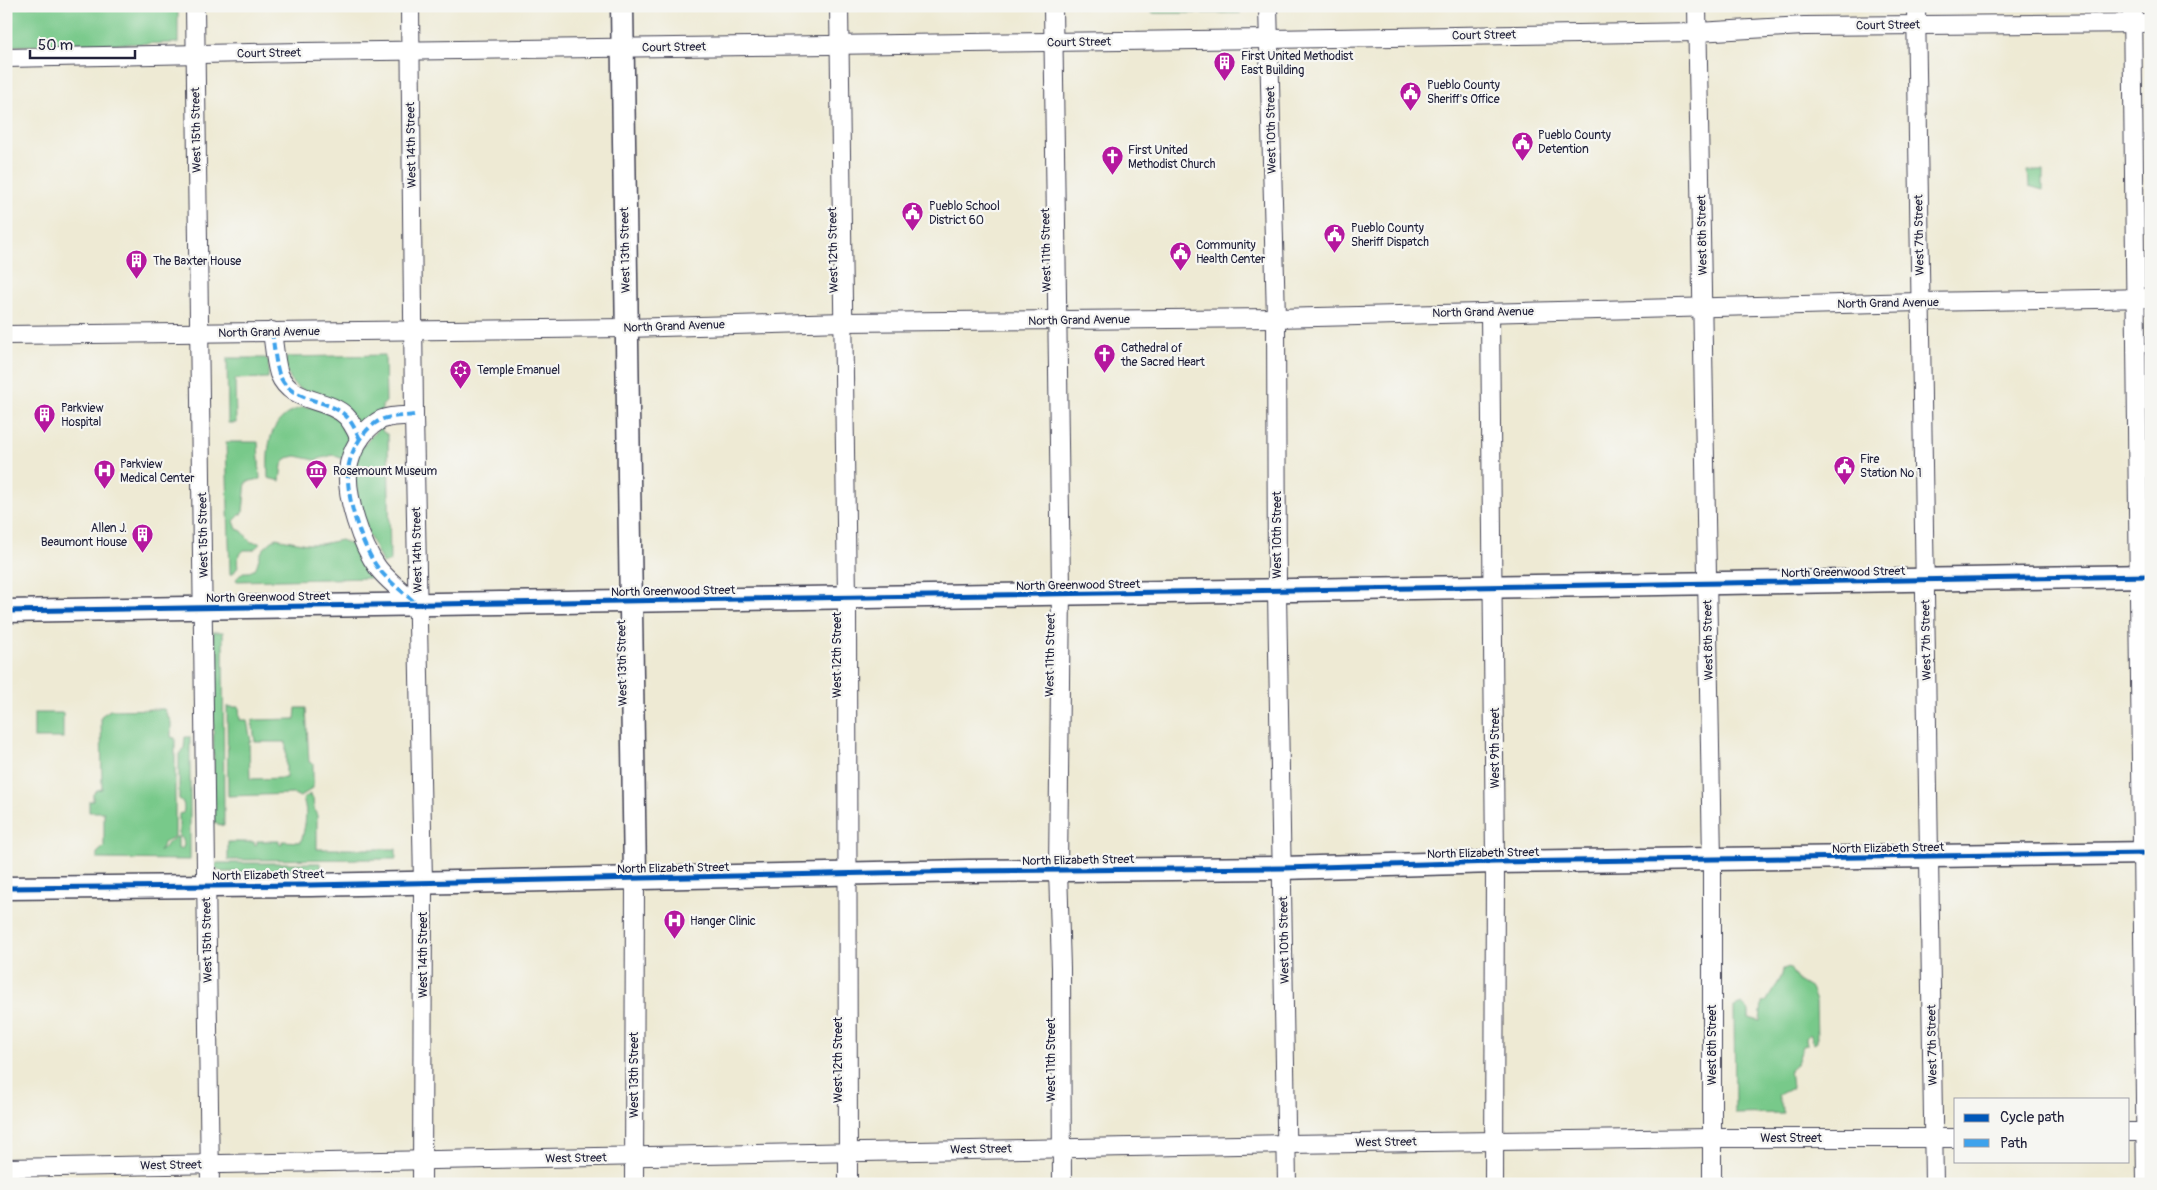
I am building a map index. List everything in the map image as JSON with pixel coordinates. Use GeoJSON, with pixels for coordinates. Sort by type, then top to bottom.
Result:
{"type":"FeatureCollection","features":[{"type":"Feature","properties":{"kind":"main road","name":"West 13th Street"},"geometry":{"type":"LineString","coordinates":[[622,6],[635,878]]}},
{"type":"Feature","properties":{"kind":"main road","name":"North Greenwood Street"},"geometry":{"type":"LineString","coordinates":[[6,611],[2144,577]]}},
{"type":"Feature","properties":{"kind":"main road","name":"North Elizabeth Street"},"geometry":{"type":"LineString","coordinates":[[6,888],[424,883],[1058,870],[1283,868],[1495,862],[2146,853]]}},
{"type":"Feature","properties":{"kind":"street","name":"West 15th Street"},"geometry":{"type":"LineString","coordinates":[[195,6],[210,1184]]}},
{"type":"Feature","properties":{"kind":"street","name":"West 14th Street"},"geometry":{"type":"LineString","coordinates":[[410,6],[417,604],[424,883],[422,1184]]}},
{"type":"Feature","properties":{"kind":"street","name":"West 12th Street"},"geometry":{"type":"LineString","coordinates":[[840,6],[847,598],[848,1184]]}},
{"type":"Feature","properties":{"kind":"street","name":"West 11th Street"},"geometry":{"type":"LineString","coordinates":[[1053,6],[1061,595],[1058,870],[1061,968],[1062,1184]]}},
{"type":"Feature","properties":{"kind":"street","name":"West 10th Street"},"geometry":{"type":"LineString","coordinates":[[1268,6],[1276,318],[1287,1184]]}},
{"type":"Feature","properties":{"kind":"street","name":"West 8th Street"},"geometry":{"type":"LineString","coordinates":[[1697,6],[1712,860],[1712,1184]]}},
{"type":"Feature","properties":{"kind":"street","name":"West 7th Street"},"geometry":{"type":"LineString","coordinates":[[1916,6],[1934,1184]]}},
{"type":"Feature","properties":{"kind":"street","name":"Court Street"},"geometry":{"type":"LineString","coordinates":[[6,58],[1697,32],[1804,26],[1916,25],[2132,14],[2151,23]]}},
{"type":"Feature","properties":{"kind":"street"},"geometry":{"type":"LineString","coordinates":[[2132,14],[2143,299],[2146,853],[2141,1132],[2146,1184]]}},
{"type":"Feature","properties":{"kind":"street","name":"North Grand Avenue"},"geometry":{"type":"LineString","coordinates":[[6,334],[626,328],[844,322],[1276,318],[1920,302],[2143,299]]}},
{"type":"Feature","properties":{"kind":"street","name":"West 9th Street"},"geometry":{"type":"LineString","coordinates":[[1490,312],[1494,588],[1494,1184]]}},
{"type":"Feature","properties":{"kind":"street"},"geometry":{"type":"LineString","coordinates":[[272,332],[280,375],[288,387],[308,400],[338,410],[347,417],[360,439]]}},
{"type":"Feature","properties":{"kind":"street"},"geometry":{"type":"LineString","coordinates":[[414,415],[382,419],[370,427],[360,439],[351,457],[348,482],[360,529],[378,568],[417,604]]}},
{"type":"Feature","properties":{"kind":"street","name":"West 13th Street"},"geometry":{"type":"LineString","coordinates":[[634,1184],[635,878]]}},
{"type":"Feature","properties":{"kind":"street","name":"West Street"},"geometry":{"type":"LineString","coordinates":[[6,1168],[1287,1144],[1712,1138],[1954,1138]]}},
{"type":"Feature","properties":{"kind":"green space"},"geometry":{"type":"Polygon","coordinates":[[[6,6],[178,6],[178,43],[6,46],[6,6]]]}},
{"type":"Feature","properties":{"kind":"green space"},"geometry":{"type":"Polygon","coordinates":[[[1152,6],[1240,6],[1240,13],[1152,13],[1152,6]]]}},
{"type":"Feature","properties":{"kind":"green space"},"geometry":{"type":"Polygon","coordinates":[[[2028,171],[2043,171],[2043,190],[2029,186],[2028,171]]]}},
{"type":"Feature","properties":{"kind":"green space"},"geometry":{"type":"Polygon","coordinates":[[[385,355],[386,402],[382,406],[382,413],[362,429],[293,384],[283,365],[287,357],[385,355]]]}},
{"type":"Feature","properties":{"kind":"green space"},"geometry":{"type":"Polygon","coordinates":[[[227,358],[266,358],[269,362],[268,378],[235,379],[236,423],[228,423],[227,358]]]}},
{"type":"Feature","properties":{"kind":"green space"},"geometry":{"type":"Polygon","coordinates":[[[303,407],[316,407],[343,420],[352,441],[345,460],[333,455],[315,460],[296,456],[287,458],[282,465],[280,481],[268,478],[269,445],[276,426],[282,418],[303,407]]]}},
{"type":"Feature","properties":{"kind":"green space"},"geometry":{"type":"Polygon","coordinates":[[[382,424],[382,431],[388,435],[390,561],[383,564],[361,519],[353,468],[356,454],[382,424]]]}},
{"type":"Feature","properties":{"kind":"green space"},"geometry":{"type":"Polygon","coordinates":[[[226,442],[258,442],[260,479],[246,482],[243,512],[234,521],[237,529],[242,531],[251,542],[261,543],[253,550],[244,550],[239,555],[238,567],[232,575],[230,574],[226,442]]]}},
{"type":"Feature","properties":{"kind":"green space"},"geometry":{"type":"Polygon","coordinates":[[[276,538],[307,544],[321,544],[341,540],[365,551],[372,578],[237,581],[236,579],[243,572],[252,571],[256,567],[262,551],[276,538]]]}},
{"type":"Feature","properties":{"kind":"green space"},"geometry":{"type":"Polygon","coordinates":[[[213,632],[223,632],[224,826],[214,823],[213,632]]]}},
{"type":"Feature","properties":{"kind":"green space"},"geometry":{"type":"Polygon","coordinates":[[[227,707],[239,707],[240,720],[247,720],[251,742],[249,742],[250,779],[286,778],[286,742],[255,742],[252,720],[295,719],[296,708],[306,708],[309,762],[313,764],[313,788],[300,797],[294,794],[228,796],[227,707]]]}},
{"type":"Feature","properties":{"kind":"green space"},"geometry":{"type":"Polygon","coordinates":[[[164,709],[171,722],[171,737],[175,738],[175,836],[164,843],[159,852],[175,837],[178,837],[178,849],[182,849],[184,845],[183,839],[179,837],[179,814],[183,813],[184,807],[179,799],[179,754],[184,748],[185,737],[190,737],[190,860],[97,859],[97,853],[104,847],[104,812],[89,812],[89,801],[93,801],[93,794],[97,790],[102,789],[101,716],[110,710],[164,709]]]}},
{"type":"Feature","properties":{"kind":"green space"},"geometry":{"type":"Polygon","coordinates":[[[34,713],[63,713],[63,738],[34,738],[34,713]]]}},
{"type":"Feature","properties":{"kind":"green space"},"geometry":{"type":"Polygon","coordinates":[[[310,794],[317,813],[317,849],[396,849],[396,859],[228,860],[228,842],[254,842],[255,845],[257,841],[279,841],[279,844],[282,844],[282,841],[301,842],[306,816],[303,799],[310,794]]]}},
{"type":"Feature","properties":{"kind":"green space"},"geometry":{"type":"Polygon","coordinates":[[[217,863],[320,863],[320,871],[222,872],[216,868],[215,865],[217,863]]]}},
{"type":"Feature","properties":{"kind":"green space"},"geometry":{"type":"Polygon","coordinates":[[[1789,967],[1798,981],[1811,989],[1816,1001],[1817,1042],[1814,1044],[1810,1034],[1806,1038],[1807,1045],[1803,1046],[1797,1063],[1790,1069],[1792,1088],[1778,1095],[1784,1113],[1735,1114],[1734,1007],[1742,1004],[1749,1011],[1749,1018],[1760,1021],[1762,1003],[1767,1001],[1781,978],[1783,969],[1789,967]]]}},
{"type":"Feature","properties":{"kind":"marked path"},"geometry":{"type":"LineString","coordinates":[[272,331],[279,374],[285,384],[292,391],[300,395],[338,410],[350,421],[360,439]]}},
{"type":"Feature","properties":{"kind":"marked path"},"geometry":{"type":"LineString","coordinates":[[414,415],[385,418],[366,431],[351,456],[348,481],[349,494],[356,521],[372,558],[387,578],[417,604]]}},
{"type":"Feature","properties":{"kind":"cycle path"},"geometry":{"type":"LineString","coordinates":[[6,611],[2151,576]]}},
{"type":"Feature","properties":{"kind":"cycle path"},"geometry":{"type":"LineString","coordinates":[[6,888],[311,885],[969,871],[1283,868],[1495,862],[2151,853]]}},
{"type":"Feature","properties":{"kind":"place","name":"First United Methodist East Building"},"geometry":{"type":"Point","coordinates":[1225,82]}},
{"type":"Feature","properties":{"kind":"place","name":"Pueblo County Sheriff's Office"},"geometry":{"type":"Point","coordinates":[1411,111]}},
{"type":"Feature","properties":{"kind":"place","name":"Pueblo County Detention"},"geometry":{"type":"Point","coordinates":[1522,161]}},
{"type":"Feature","properties":{"kind":"place","name":"First United Methodist Church"},"geometry":{"type":"Point","coordinates":[1112,176]}},
{"type":"Feature","properties":{"kind":"place","name":"Pueblo School District 60"},"geometry":{"type":"Point","coordinates":[913,232]}},
{"type":"Feature","properties":{"kind":"place","name":"Pueblo County Sheriff Dispatch"},"geometry":{"type":"Point","coordinates":[1335,254]}},
{"type":"Feature","properties":{"kind":"place","name":"Community Health Center"},"geometry":{"type":"Point","coordinates":[1180,271]}},
{"type":"Feature","properties":{"kind":"place","name":"The Baxter House"},"geometry":{"type":"Point","coordinates":[137,280]}},
{"type":"Feature","properties":{"kind":"place","name":"Cathedral of the Sacred Heart"},"geometry":{"type":"Point","coordinates":[1105,374]}},
{"type":"Feature","properties":{"kind":"place","name":"Temple Emanuel"},"geometry":{"type":"Point","coordinates":[461,389]}},
{"type":"Feature","properties":{"kind":"place","name":"Parkview Hospital"},"geometry":{"type":"Point","coordinates":[45,434]}},
{"type":"Feature","properties":{"kind":"place","name":"Fire Station No 1"},"geometry":{"type":"Point","coordinates":[1844,485]}},
{"type":"Feature","properties":{"kind":"place","name":"Parkview Medical Center"},"geometry":{"type":"Point","coordinates":[104,490]}},
{"type":"Feature","properties":{"kind":"place","name":"Rosemount Museum"},"geometry":{"type":"Point","coordinates":[317,490]}},
{"type":"Feature","properties":{"kind":"place","name":"Allen J. Beaumont House"},"geometry":{"type":"Point","coordinates":[143,554]}},
{"type":"Feature","properties":{"kind":"place","name":"Hanger Clinic"},"geometry":{"type":"Point","coordinates":[674,940]}}]}
